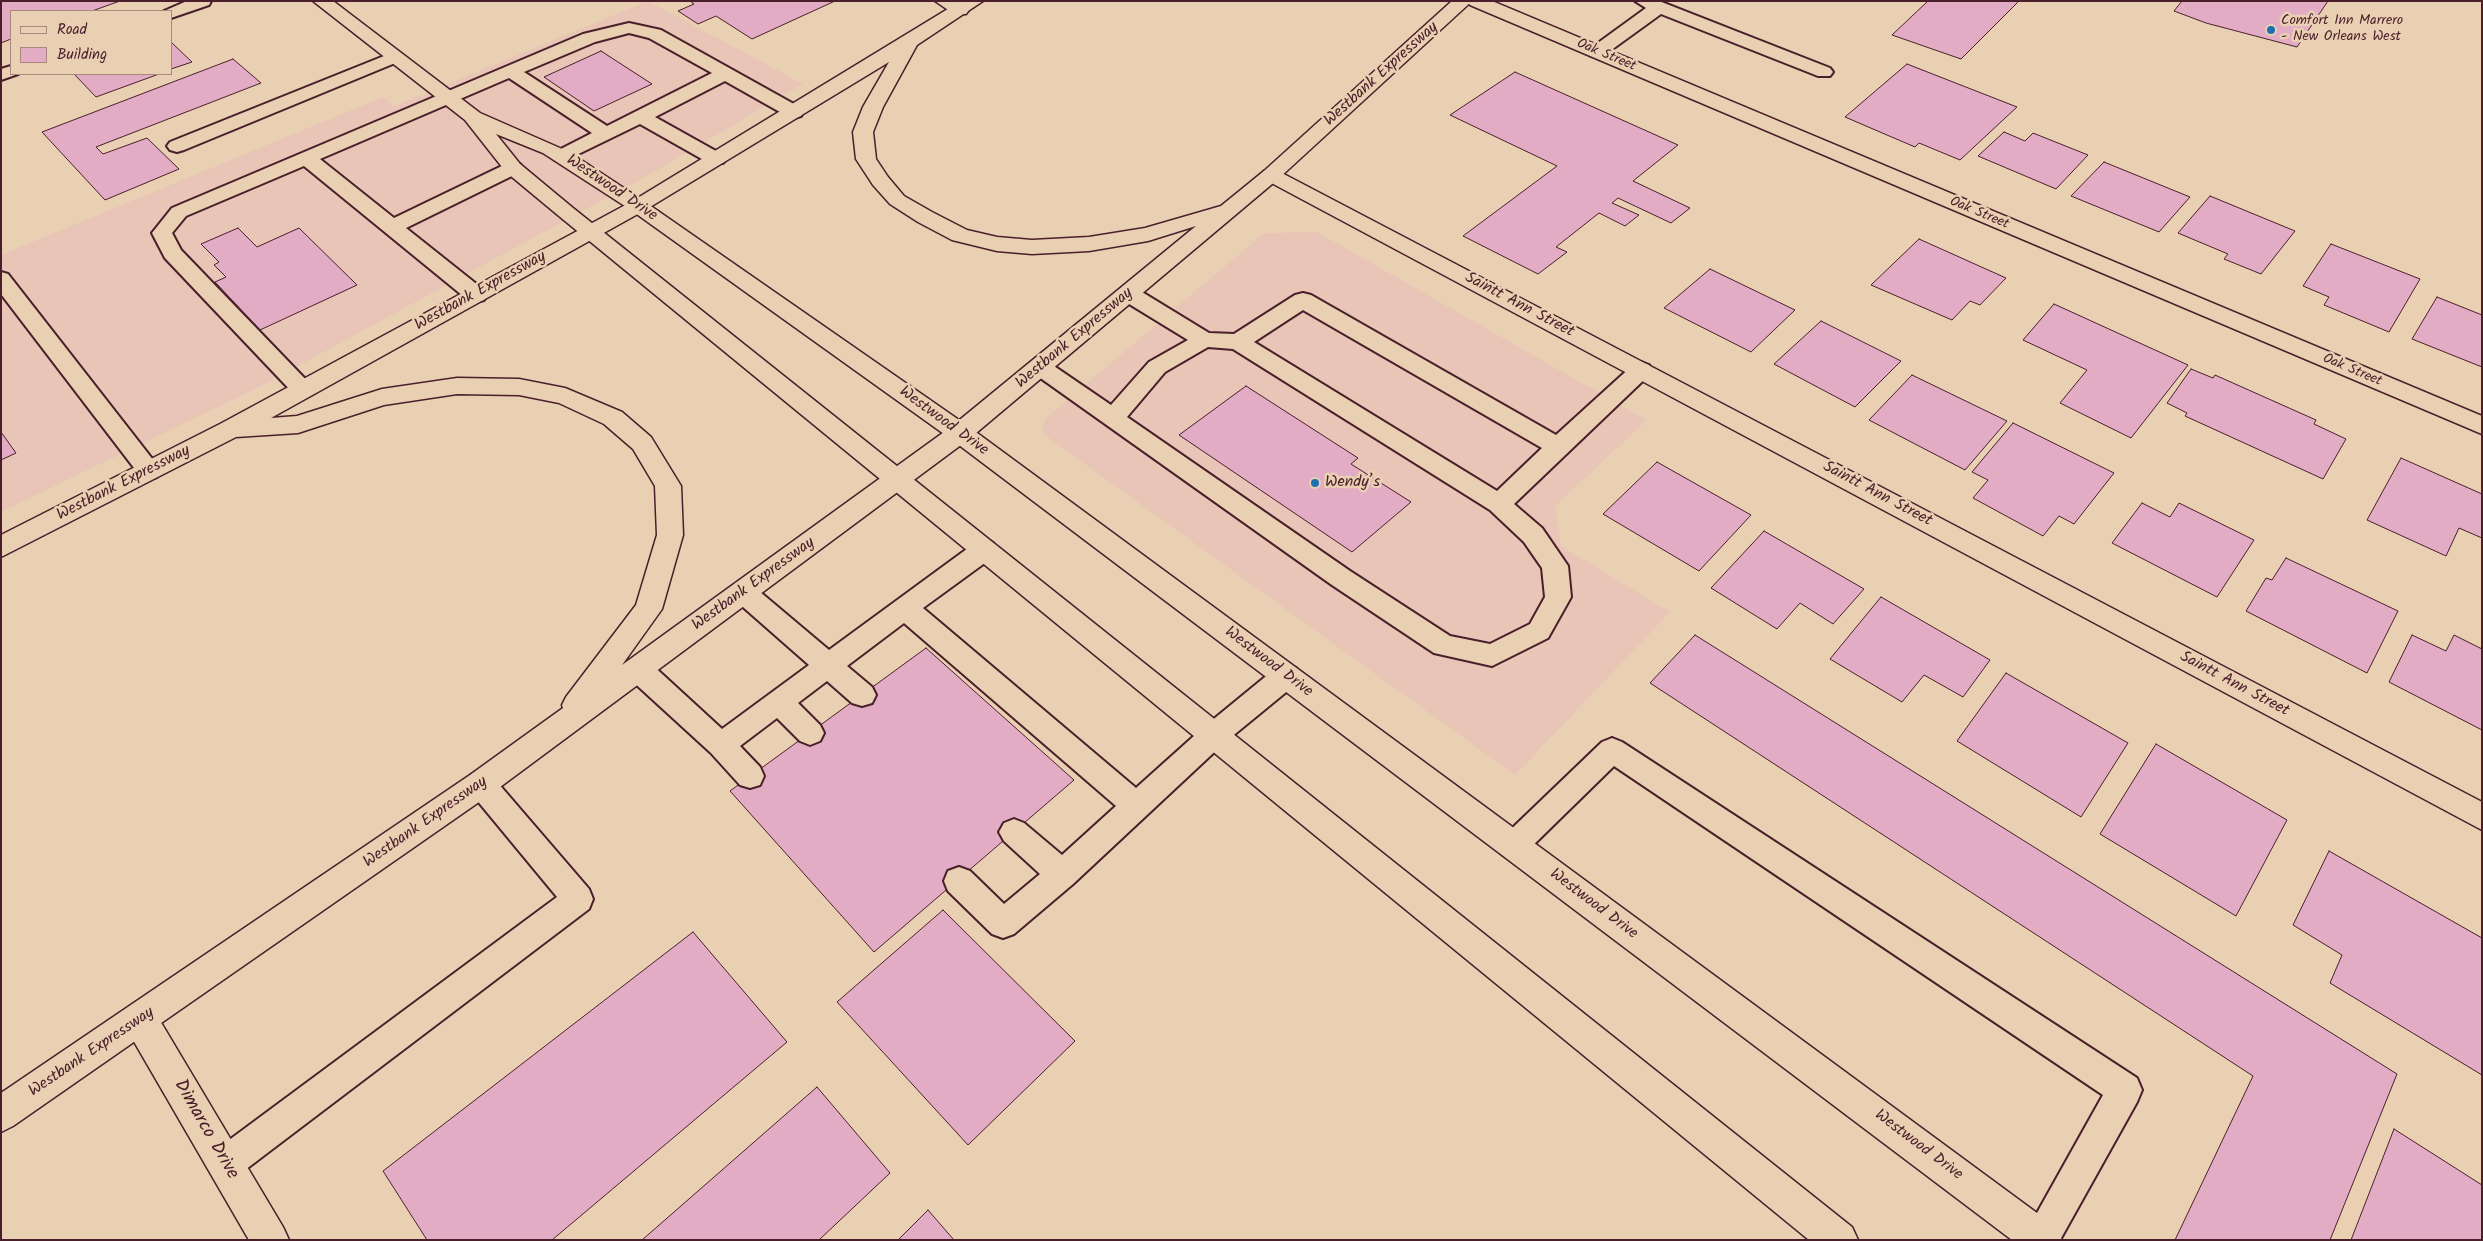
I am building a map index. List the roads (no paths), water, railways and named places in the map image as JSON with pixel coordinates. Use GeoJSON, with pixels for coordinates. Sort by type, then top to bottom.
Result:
{"type":"FeatureCollection","features":[{"type":"Feature","properties":{"kind":"main road","name":"Westwood Drive"},"geometry":{"type":"LineString","coordinates":[[322,1],[473,117],[550,148],[638,206],[960,433],[2042,1239]]}},
{"type":"Feature","properties":{"kind":"main road","name":"Westbank Expressway"},"geometry":{"type":"LineString","coordinates":[[1,1114],[141,1021],[481,784],[960,433],[1271,176],[1463,1]]}},
{"type":"Feature","properties":{"kind":"main road","name":"Oak Street"},"geometry":{"type":"LineString","coordinates":[[1476,1],[2482,426]]}},
{"type":"Feature","properties":{"kind":"main road","name":"Westbank Expressway"},"geometry":{"type":"LineString","coordinates":[[1,547],[229,430],[638,206],[908,43],[959,4]]}},
{"type":"Feature","properties":{"kind":"main road"},"geometry":{"type":"LineString","coordinates":[[908,43],[873,107],[863,132],[866,159],[880,181],[897,200],[960,235],[997,244],[1032,248],[1089,244],[1148,234],[1232,209]]}},
{"type":"Feature","properties":{"kind":"main road","name":"Westwood Drive"},"geometry":{"type":"LineString","coordinates":[[473,117],[513,168],[590,232],[1839,1240]]}},
{"type":"Feature","properties":{"kind":"main road","name":"Saintt Ann Street"},"geometry":{"type":"LineString","coordinates":[[1271,176],[1641,370],[2482,817]]}},
{"type":"Feature","properties":{"kind":"main road"},"geometry":{"type":"LineString","coordinates":[[229,430],[298,424],[382,396],[457,386],[519,387],[565,396],[613,418],[642,443],[668,486],[670,535],[648,609],[557,730]]}},
{"type":"Feature","properties":{"kind":"main road","name":"Dimarco Drive"},"geometry":{"type":"LineString","coordinates":[[141,1021],[270,1240]]}},
{"type":"Feature","properties":{"kind":"lane"},"geometry":{"type":"LineString","coordinates":[[172,13],[203,1]]}},
{"type":"Feature","properties":{"kind":"lane"},"geometry":{"type":"LineString","coordinates":[[1597,52],[1651,4],[1824,72]]}},
{"type":"Feature","properties":{"kind":"lane"},"geometry":{"type":"LineString","coordinates":[[302,390],[172,253],[162,233],[179,212],[589,38],[629,28],[655,34],[794,112]]}},
{"type":"Feature","properties":{"kind":"lane"},"geometry":{"type":"LineString","coordinates":[[177,146],[394,57]]}},
{"type":"Feature","properties":{"kind":"lane"},"geometry":{"type":"LineString","coordinates":[[510,71],[606,134]]}},
{"type":"Feature","properties":{"kind":"lane"},"geometry":{"type":"LineString","coordinates":[[562,156],[725,74]]}},
{"type":"Feature","properties":{"kind":"lane"},"geometry":{"type":"LineString","coordinates":[[640,116],[716,159]]}},
{"type":"Feature","properties":{"kind":"lane"},"geometry":{"type":"LineString","coordinates":[[306,158],[476,295]]}},
{"type":"Feature","properties":{"kind":"lane"},"geometry":{"type":"LineString","coordinates":[[392,227],[513,168]]}},
{"type":"Feature","properties":{"kind":"lane"},"geometry":{"type":"LineString","coordinates":[[1,279],[149,471]]}},
{"type":"Feature","properties":{"kind":"lane"},"geometry":{"type":"LineString","coordinates":[[1040,367],[1341,578],[1443,645],[1492,655],[1538,631],[1558,597],[1555,566],[1533,535],[1499,504],[1238,342],[1204,340],[1128,294]]}},
{"type":"Feature","properties":{"kind":"lane"},"geometry":{"type":"LineString","coordinates":[[1238,342],[1303,300],[1558,447]]}},
{"type":"Feature","properties":{"kind":"lane"},"geometry":{"type":"LineString","coordinates":[[1113,418],[1158,367],[1204,340]]}},
{"type":"Feature","properties":{"kind":"lane"},"geometry":{"type":"LineString","coordinates":[[1499,504],[1641,370]]}},
{"type":"Feature","properties":{"kind":"lane"},"geometry":{"type":"LineString","coordinates":[[721,746],[984,550]]}},
{"type":"Feature","properties":{"kind":"lane"},"geometry":{"type":"LineString","coordinates":[[744,593],[862,695]]}},
{"type":"Feature","properties":{"kind":"lane"},"geometry":{"type":"LineString","coordinates":[[905,608],[1136,806]]}},
{"type":"Feature","properties":{"kind":"lane"},"geometry":{"type":"LineString","coordinates":[[638,670],[721,746],[750,776]]}},
{"type":"Feature","properties":{"kind":"lane"},"geometry":{"type":"LineString","coordinates":[[959,881],[1004,924],[1062,874],[1214,735],[1286,676]]}},
{"type":"Feature","properties":{"kind":"lane"},"geometry":{"type":"LineString","coordinates":[[779,702],[810,733]]}},
{"type":"Feature","properties":{"kind":"lane"},"geometry":{"type":"LineString","coordinates":[[1513,846],[1612,750],[2125,1090],[2042,1239]]}},
{"type":"Feature","properties":{"kind":"lane"},"geometry":{"type":"LineString","coordinates":[[225,1164],[578,899],[481,784]]}},
{"type":"Feature","properties":{"kind":"lane"},"geometry":{"type":"LineString","coordinates":[[1014,832],[1062,874]]}},
{"type":"Feature","properties":{"kind":"place","name":"Comfort Inn Marrero - New Orleans West"},"geometry":{"type":"Point","coordinates":[2271,30]}},
{"type":"Feature","properties":{"kind":"place","name":"Wendy’s"},"geometry":{"type":"Point","coordinates":[1315,483]}}]}
